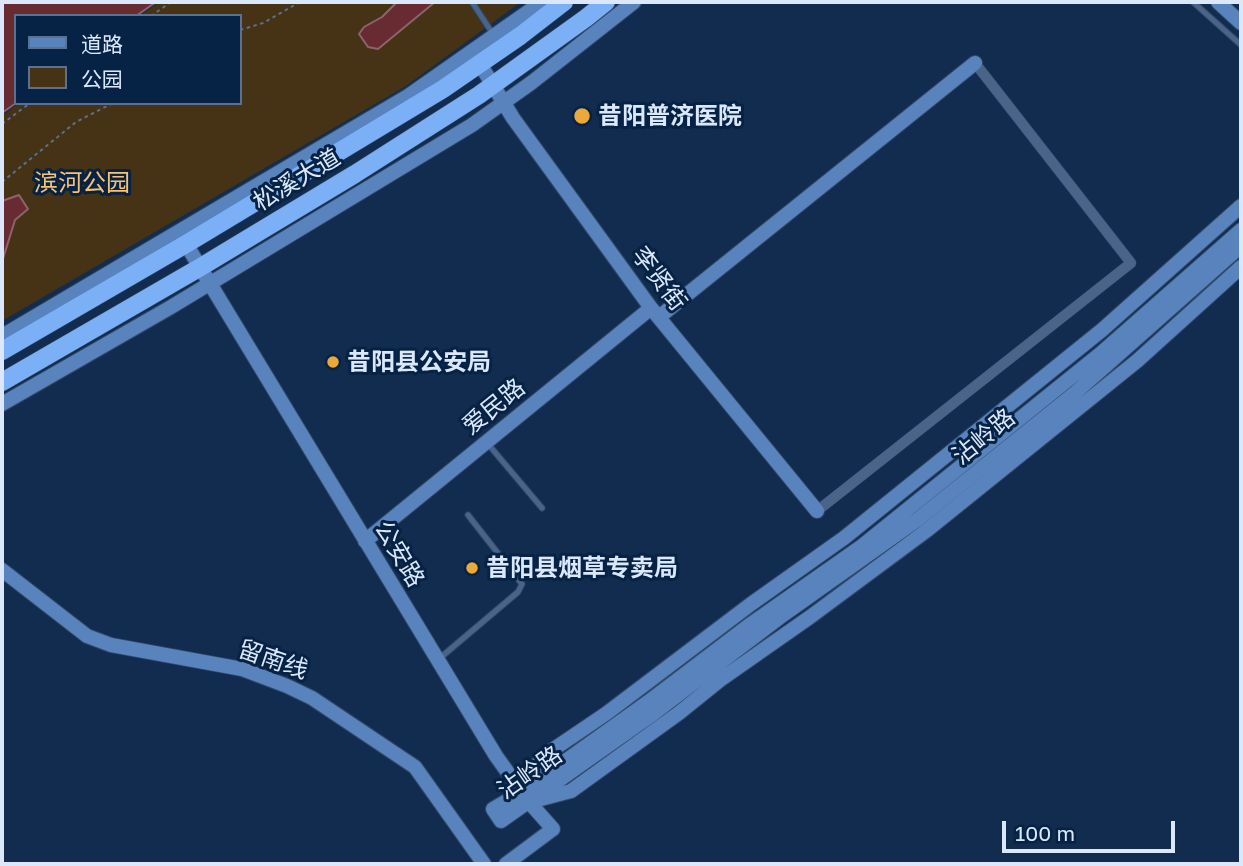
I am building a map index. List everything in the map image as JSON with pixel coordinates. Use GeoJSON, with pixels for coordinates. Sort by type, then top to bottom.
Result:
{"type":"FeatureCollection","features":[{"type":"Feature","properties":{"kind":"highway","name":"松溪大道"},"geometry":{"type":"LineString","coordinates":[[2,351],[443,89],[564,2]]}},
{"type":"Feature","properties":{"kind":"highway","name":"松溪大道"},"geometry":{"type":"LineString","coordinates":[[2,382],[204,276],[493,85],[606,2]]}},
{"type":"Feature","properties":{"kind":"street"},"geometry":{"type":"LineString","coordinates":[[2,336],[408,96],[542,2]]}},
{"type":"Feature","properties":{"kind":"street"},"geometry":{"type":"LineString","coordinates":[[2,404],[91,354],[204,276],[472,125],[635,2]]}},
{"type":"Feature","properties":{"kind":"street"},"geometry":{"type":"LineString","coordinates":[[1218,2],[1241,23]]}},
{"type":"Feature","properties":{"kind":"street"},"geometry":{"type":"LineString","coordinates":[[817,511],[1130,262],[975,63]]}},
{"type":"Feature","properties":{"kind":"street","name":"爱民路"},"geometry":{"type":"LineString","coordinates":[[365,541],[486,442],[975,63]]}},
{"type":"Feature","properties":{"kind":"street","name":"李贤街"},"geometry":{"type":"LineString","coordinates":[[480,64],[503,102],[655,313],[817,511]]}},
{"type":"Feature","properties":{"kind":"street"},"geometry":{"type":"LineString","coordinates":[[1241,206],[1102,330],[844,538],[751,604],[607,713],[541,757],[525,797],[571,792],[720,680],[810,617],[926,531],[1137,361],[1241,267]]}},
{"type":"Feature","properties":{"kind":"street","name":"沾岭路"},"geometry":{"type":"LineString","coordinates":[[525,797],[862,545],[1100,354],[1241,230]]}},
{"type":"Feature","properties":{"kind":"street","name":"公安路"},"geometry":{"type":"LineString","coordinates":[[186,244],[496,756],[525,797],[553,828],[506,864]]}},
{"type":"Feature","properties":{"kind":"street","name":"沾岭路"},"geometry":{"type":"LineString","coordinates":[[525,797],[653,714],[783,615],[917,520],[1075,393],[1241,246]]}},
{"type":"Feature","properties":{"kind":"street","name":"留南线"},"geometry":{"type":"LineString","coordinates":[[2,570],[87,636],[111,645],[242,669],[312,698],[415,767],[484,864]]}},
{"type":"Feature","properties":{"kind":"lane"},"geometry":{"type":"LineString","coordinates":[[472,2],[495,37]]}},
{"type":"Feature","properties":{"kind":"lane"},"geometry":{"type":"LineString","coordinates":[[1193,2],[1241,45]]}},
{"type":"Feature","properties":{"kind":"lane"},"geometry":{"type":"LineString","coordinates":[[486,442],[542,508]]}},
{"type":"Feature","properties":{"kind":"lane"},"geometry":{"type":"LineString","coordinates":[[437,660],[518,592],[522,584],[468,515]]}},
{"type":"Feature","properties":{"kind":"path"},"geometry":{"type":"LineString","coordinates":[[154,14],[171,2]]}},
{"type":"Feature","properties":{"kind":"path"},"geometry":{"type":"LineString","coordinates":[[242,29],[262,23],[300,2]]}},
{"type":"Feature","properties":{"kind":"path"},"geometry":{"type":"LineString","coordinates":[[2,124],[27,105]]}},
{"type":"Feature","properties":{"kind":"path"},"geometry":{"type":"LineString","coordinates":[[2,182],[76,122],[108,105]]}},
{"type":"Feature","properties":{"kind":"green space","name":"滨河公园"},"geometry":{"type":"Polygon","coordinates":[[[159,2],[521,2],[406,86],[2,321],[2,116],[16,105],[242,105],[242,14],[143,14],[159,2]]]}},
{"type":"Feature","properties":{"kind":"shaded area"},"geometry":{"type":"Polygon","coordinates":[[[2,2],[156,2],[139,14],[14,14],[14,104],[2,113],[2,2]]]}},
{"type":"Feature","properties":{"kind":"shaded area"},"geometry":{"type":"Polygon","coordinates":[[[397,2],[435,2],[378,49],[368,47],[359,34],[364,27],[382,17],[397,2]]]}},
{"type":"Feature","properties":{"kind":"shaded area"},"geometry":{"type":"Polygon","coordinates":[[[19,195],[28,209],[15,220],[2,262],[2,201],[19,195]]]}},
{"type":"Feature","properties":{"kind":"place","name":"昔阳普济医院"},"geometry":{"type":"Point","coordinates":[582,116]}},
{"type":"Feature","properties":{"kind":"place","name":"昔阳县公安局"},"geometry":{"type":"Point","coordinates":[333,362]}},
{"type":"Feature","properties":{"kind":"place","name":"昔阳县烟草专卖局"},"geometry":{"type":"Point","coordinates":[472,568]}}]}
